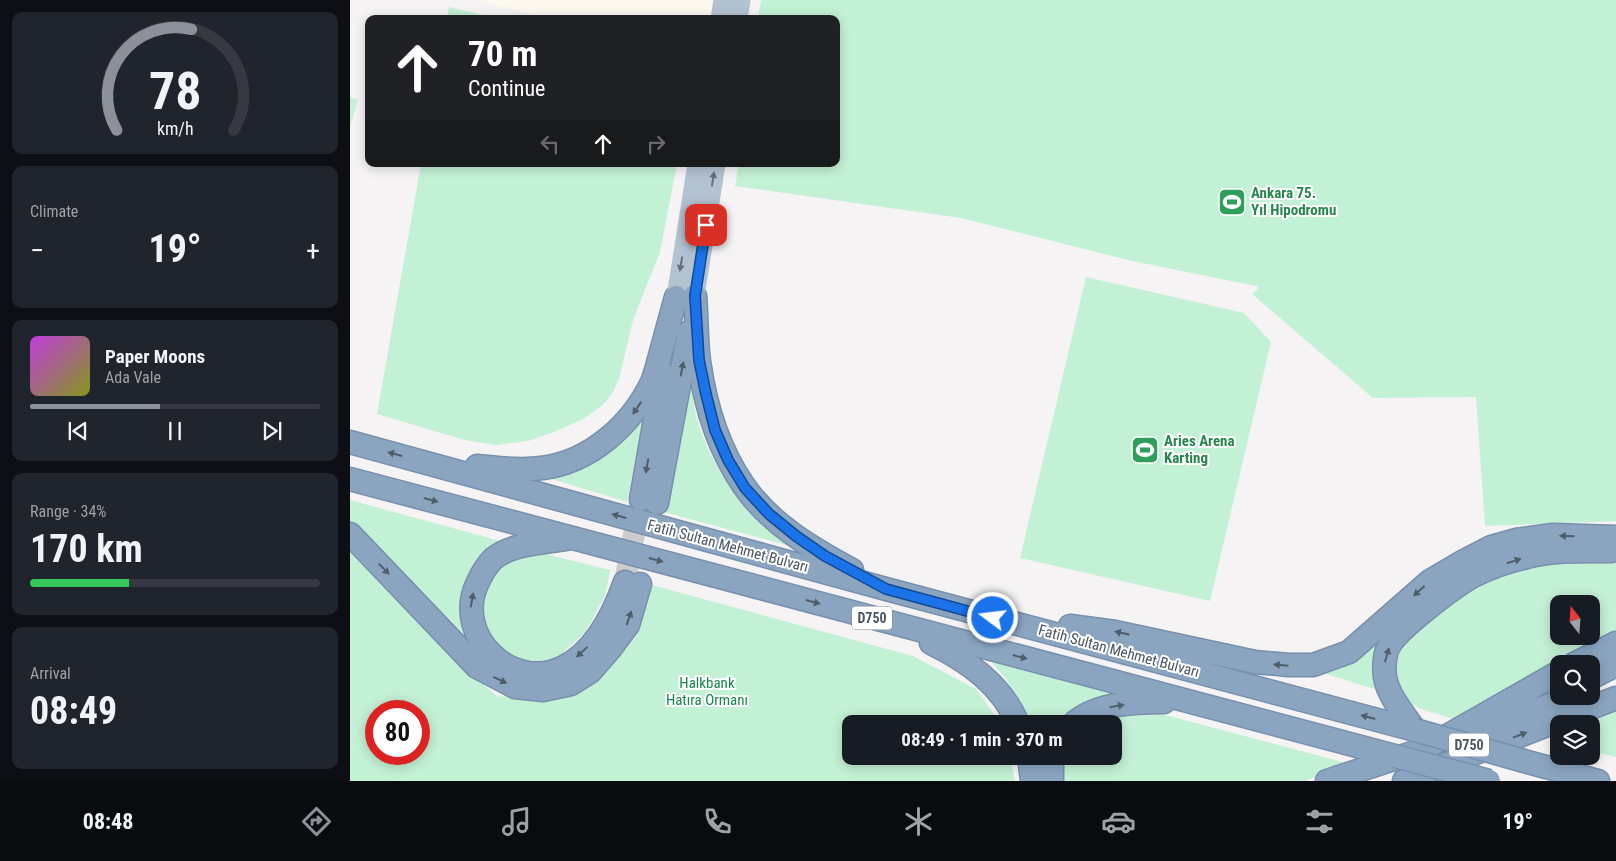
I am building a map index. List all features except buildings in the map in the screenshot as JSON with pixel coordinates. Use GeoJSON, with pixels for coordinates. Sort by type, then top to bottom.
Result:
{"type":"FeatureCollection","features":[{"type":"Feature","properties":{"kind":"highway"},"geometry":{"type":"LineString","coordinates":[[424,462],[521,470],[544,468],[569,461],[590,451],[611,436],[628,420],[641,401],[653,380],[686,297]]}},
{"type":"Feature","properties":{"kind":"highway"},"geometry":{"type":"LineString","coordinates":[[649,501],[686,297]]}},
{"type":"Feature","properties":{"kind":"highway"},"geometry":{"type":"LineString","coordinates":[[686,297],[715,430],[728,460],[745,488],[769,514],[796,536],[825,556],[886,589]]}},
{"type":"Feature","properties":{"kind":"highway","name":"Fatih Sultan Mehmet Bulvarı"},"geometry":{"type":"LineString","coordinates":[[350,442],[993,618],[1420,740],[1524,761],[1598,781]]}},
{"type":"Feature","properties":{"kind":"highway","name":"Fatih Sultan Mehmet Bulvarı"},"geometry":{"type":"LineString","coordinates":[[350,478],[1489,781]]}},
{"type":"Feature","properties":{"kind":"highway"},"geometry":{"type":"LineString","coordinates":[[350,534],[476,667],[515,687],[543,690],[571,684],[590,672],[610,649],[628,625],[633,583],[618,602],[607,623],[582,653],[565,666],[548,673],[527,672],[506,666],[488,653],[477,635],[470,612],[473,592],[482,573],[494,559],[511,549],[574,538]]}},
{"type":"Feature","properties":{"kind":"highway"},"geometry":{"type":"LineString","coordinates":[[993,618],[1115,632],[1255,662],[1313,665],[1349,652],[1430,581],[1464,560],[1491,547],[1516,540],[1554,535],[1616,537]]}},
{"type":"Feature","properties":{"kind":"highway"},"geometry":{"type":"LineString","coordinates":[[1420,740],[1389,690],[1385,678],[1385,662],[1388,649],[1406,627],[1457,587],[1497,566],[1550,552],[1616,551]]}},
{"type":"Feature","properties":{"kind":"highway"},"geometry":{"type":"LineString","coordinates":[[890,623],[950,652],[980,672],[1000,693],[1013,715]]}},
{"type":"Feature","properties":{"kind":"highway"},"geometry":{"type":"LineString","coordinates":[[1593,655],[1616,644]]}},
{"type":"Feature","properties":{"kind":"highway"},"geometry":{"type":"LineString","coordinates":[[1600,673],[1616,665]]}},
{"type":"Feature","properties":{"kind":"highway"},"geometry":{"type":"LineString","coordinates":[[1340,781],[1550,676]]}},
{"type":"Feature","properties":{"kind":"highway"},"geometry":{"type":"LineString","coordinates":[[1600,687],[1616,681]]}},
{"type":"Feature","properties":{"kind":"highway"},"geometry":{"type":"LineString","coordinates":[[1404,781],[1616,698]]}},
{"type":"Feature","properties":{"kind":"highway"},"geometry":{"type":"LineString","coordinates":[[1086,715],[1106,708],[1143,702],[1188,701]]}},
{"type":"Feature","properties":{"kind":"highway"},"geometry":{"type":"LineString","coordinates":[[1524,716],[1550,701]]}},
{"type":"Feature","properties":{"kind":"highway"},"geometry":{"type":"LineString","coordinates":[[1328,781],[1420,740],[1524,716],[1552,705]]}},
{"type":"Feature","properties":{"kind":"highway"},"geometry":{"type":"LineString","coordinates":[[1030,765],[1032,781]]}},
{"type":"Feature","properties":{"kind":"highway"},"geometry":{"type":"LineString","coordinates":[[1052,765],[1052,781]]}},
{"type":"Feature","properties":{"kind":"main road"},"geometry":{"type":"LineString","coordinates":[[721,15],[723,0]]}},
{"type":"Feature","properties":{"kind":"main road"},"geometry":{"type":"LineString","coordinates":[[739,15],[741,0]]}},
{"type":"Feature","properties":{"kind":"main road"},"geometry":{"type":"LineString","coordinates":[[686,297],[690,204],[696,167]]}},
{"type":"Feature","properties":{"kind":"main road"},"geometry":{"type":"LineString","coordinates":[[686,297],[709,207],[716,167]]}},
{"type":"Feature","properties":{"kind":"main road"},"geometry":{"type":"LineString","coordinates":[[690,204],[709,207]]}},
{"type":"Feature","properties":{"kind":"shaded area"},"geometry":{"type":"Polygon","coordinates":[[[476,0],[715,0],[713,15],[535,15],[476,0]]]}},
{"type":"Feature","properties":{"kind":"green space","name":"Ankara 75. Yıl Hipodromu"},"geometry":{"type":"Polygon","coordinates":[[[761,0],[1616,0],[1616,521],[1485,526],[1476,397],[1373,398],[1252,294],[1258,288],[1256,286],[1128,260],[961,218],[735,186],[738,167],[840,167],[840,15],[759,15],[761,0]]]}},
{"type":"Feature","properties":{"kind":"green space"},"geometry":{"type":"Polygon","coordinates":[[[449,7],[483,15],[448,15],[449,7]]]}},
{"type":"Feature","properties":{"kind":"green space"},"geometry":{"type":"Polygon","coordinates":[[[350,97],[358,100],[350,126],[350,97]]]}},
{"type":"Feature","properties":{"kind":"green space"},"geometry":{"type":"Polygon","coordinates":[[[420,167],[676,167],[660,252],[633,320],[619,379],[613,392],[603,405],[583,419],[554,432],[528,441],[496,445],[465,440],[377,414],[420,167]]]}},
{"type":"Feature","properties":{"kind":"green space","name":"Aries Arena Karting"},"geometry":{"type":"Polygon","coordinates":[[[1086,277],[1244,313],[1271,342],[1210,601],[1020,558],[1086,277]]]}},
{"type":"Feature","properties":{"kind":"green space"},"geometry":{"type":"Polygon","coordinates":[[[690,373],[697,419],[712,457],[745,505],[790,546],[664,512],[690,373]]]}},
{"type":"Feature","properties":{"kind":"green space"},"geometry":{"type":"Polygon","coordinates":[[[648,397],[627,502],[536,474],[570,465],[648,397]]]}},
{"type":"Feature","properties":{"kind":"green space"},"geometry":{"type":"Polygon","coordinates":[[[350,500],[504,542],[478,560],[465,581],[461,603],[470,649],[350,525],[350,500]]]}},
{"type":"Feature","properties":{"kind":"green space","name":"Halkbank Hatıra Ormanı"},"geometry":{"type":"Polygon","coordinates":[[[350,547],[458,663],[497,696],[552,701],[593,684],[636,637],[652,585],[913,656],[976,689],[995,715],[842,715],[842,765],[1012,765],[1015,781],[350,781],[350,547]]]}},
{"type":"Feature","properties":{"kind":"green space"},"geometry":{"type":"Polygon","coordinates":[[[1537,549],[1400,626],[1380,691],[1317,671],[1383,632],[1537,549]]]}},
{"type":"Feature","properties":{"kind":"green space"},"geometry":{"type":"Polygon","coordinates":[[[538,552],[610,570],[605,596],[586,631],[556,659],[532,664],[505,658],[480,622],[483,581],[507,559],[538,552]]]}},
{"type":"Feature","properties":{"kind":"green space"},"geometry":{"type":"Polygon","coordinates":[[[1616,557],[1616,638],[1583,655],[1550,655],[1550,672],[1457,720],[1424,710],[1404,701],[1394,685],[1391,658],[1405,636],[1444,603],[1513,567],[1616,557]]]}},
{"type":"Feature","properties":{"kind":"green space"},"geometry":{"type":"Polygon","coordinates":[[[985,654],[1106,685],[1111,697],[1070,715],[1021,715],[1007,680],[985,654]]]}},
{"type":"Feature","properties":{"kind":"green space"},"geometry":{"type":"Polygon","coordinates":[[[1616,710],[1616,757],[1600,753],[1600,716],[1616,710]]]}},
{"type":"Feature","properties":{"kind":"green space"},"geometry":{"type":"Polygon","coordinates":[[[1154,712],[1350,764],[1305,781],[1063,781],[1063,765],[1122,765],[1122,715],[1114,715],[1154,712]]]}},
{"type":"Feature","properties":{"kind":"tunnel"},"geometry":{"type":"LineString","coordinates":[[625,582],[640,502]]}},
{"type":"Feature","properties":{"kind":"place","name":"Ankara 75. Yıl Hipodromu"},"geometry":{"type":"Point","coordinates":[1232,202]}},
{"type":"Feature","properties":{"kind":"place","name":"Aries Arena Karting"},"geometry":{"type":"Point","coordinates":[1145,450]}},
{"type":"Feature","properties":{"kind":"route"},"geometry":{"type":"LineString","coordinates":[[706,225],[695,296],[699,360],[715,430],[728,460],[745,488],[769,514],[796,536],[825,556],[886,589],[993,618]]}}]}
